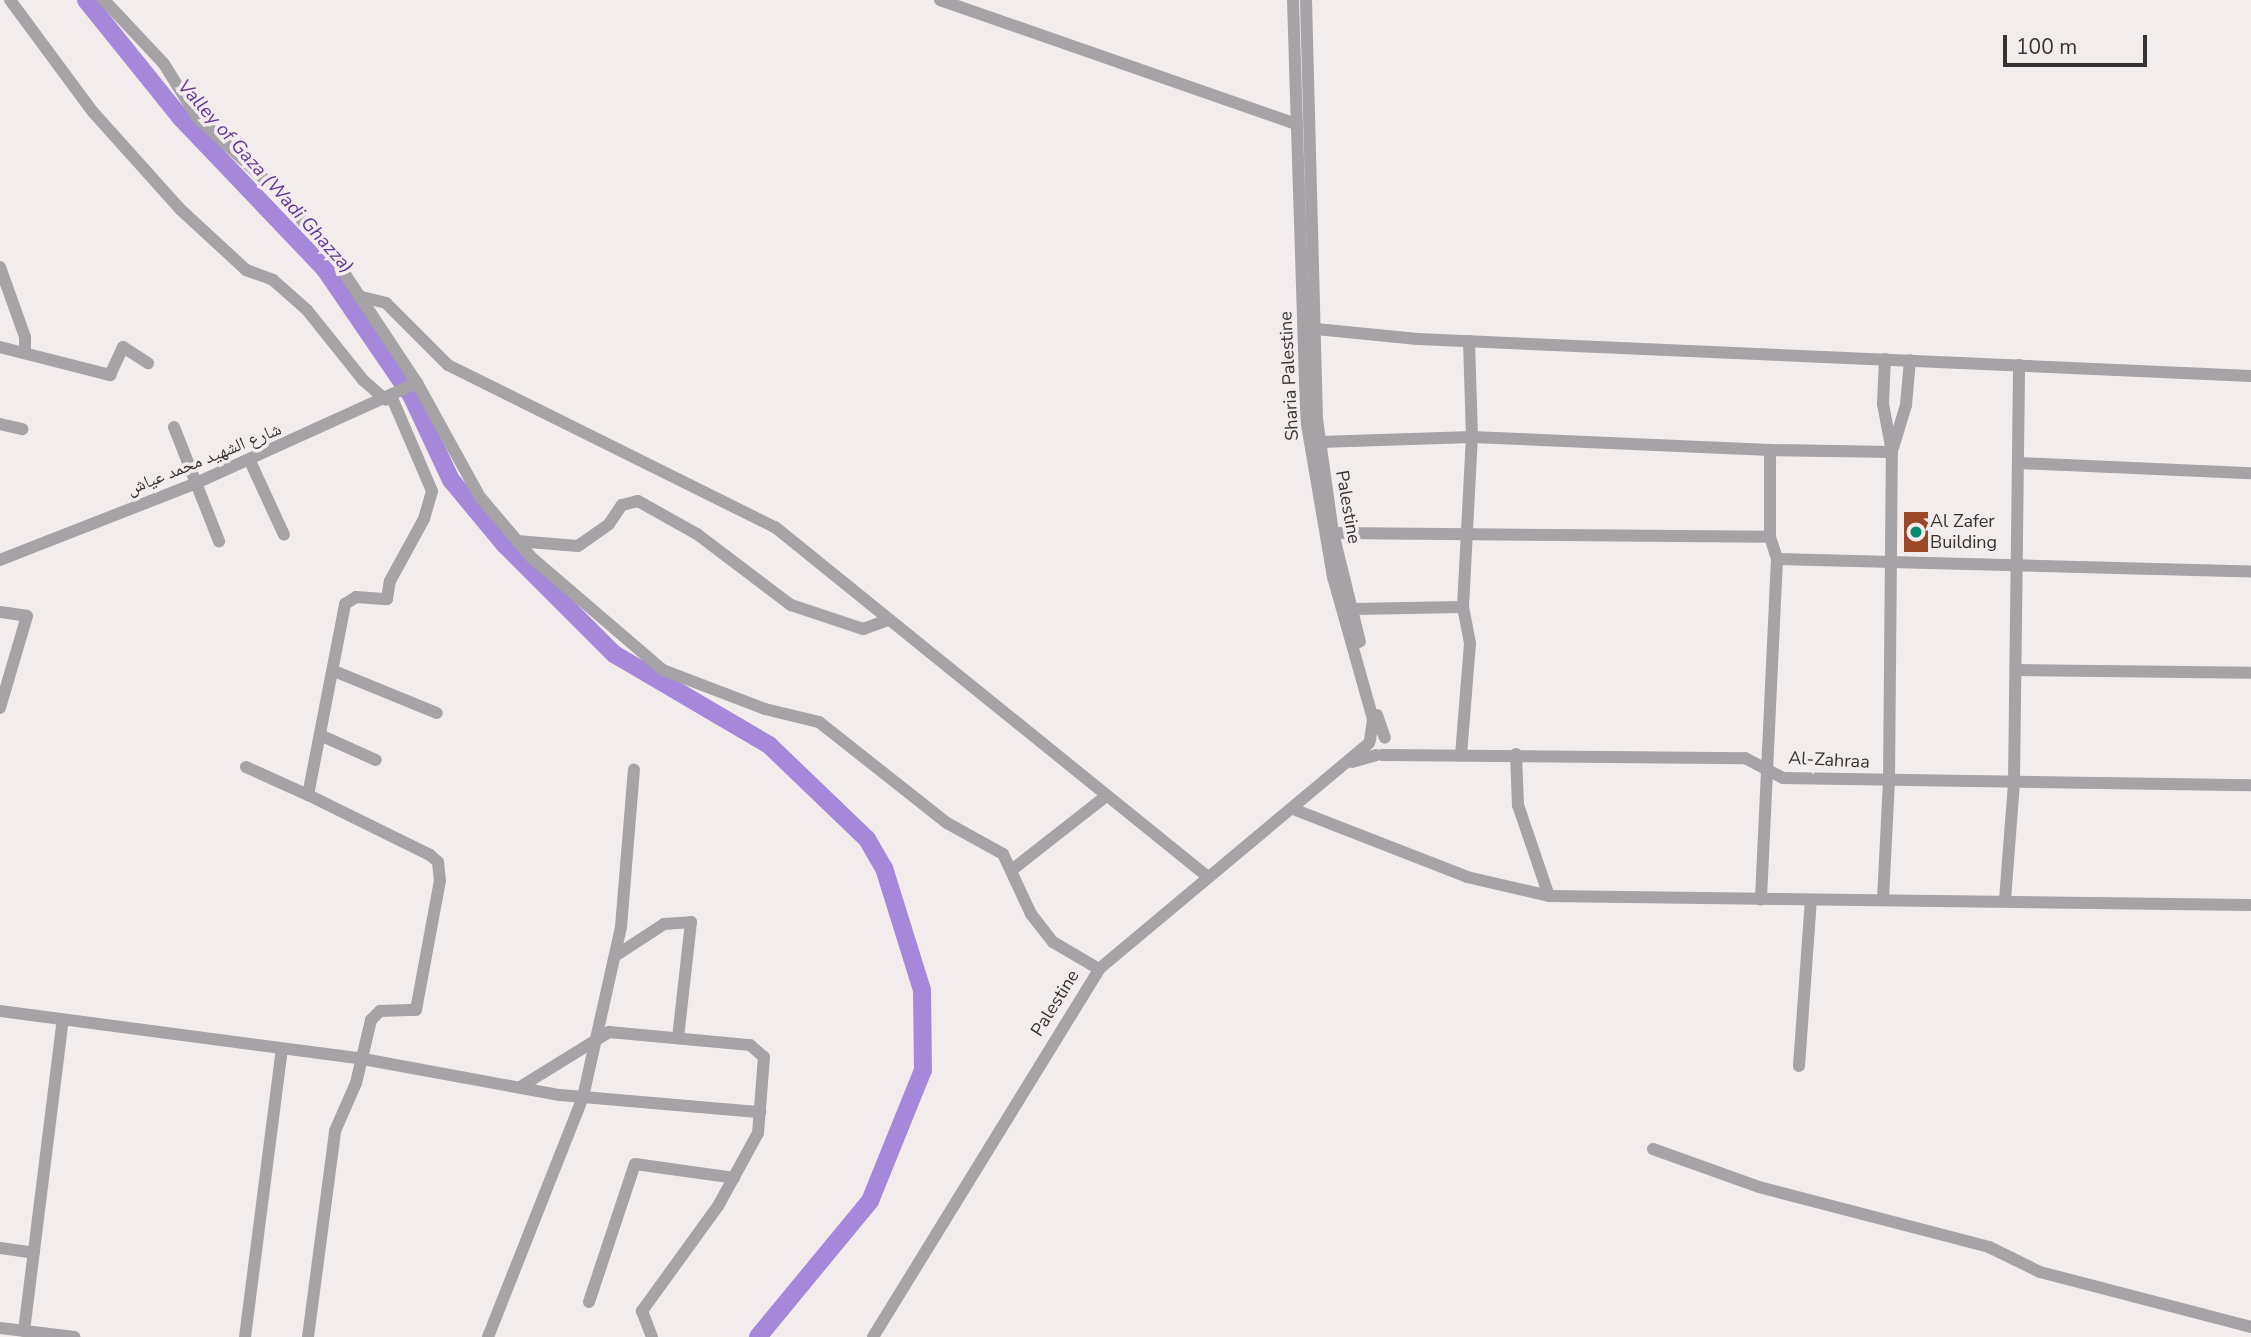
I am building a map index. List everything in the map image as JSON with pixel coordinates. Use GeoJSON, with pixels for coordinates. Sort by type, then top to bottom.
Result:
{"type":"FeatureCollection","features":[{"type":"Feature","properties":{"kind":"street"},"geometry":{"type":"LineString","coordinates":[[10,0],[93,112],[180,209],[246,270],[273,280],[307,310],[363,380],[402,392],[517,541],[596,617],[663,670],[765,709],[819,722],[947,823],[1003,854],[1031,914],[1053,942],[1098,969]]}},
{"type":"Feature","properties":{"kind":"street"},"geometry":{"type":"LineString","coordinates":[[104,0],[164,64],[197,117],[278,192],[362,296],[402,392],[432,491],[424,519],[390,581],[387,599],[356,597],[345,604],[308,795]]}},
{"type":"Feature","properties":{"kind":"street"},"geometry":{"type":"LineString","coordinates":[[940,0],[1297,124]]}},
{"type":"Feature","properties":{"kind":"street","name":"Sharia Palestine"},"geometry":{"type":"LineString","coordinates":[[1293,0],[1306,419],[1333,577],[1373,719],[1374,749]]}},
{"type":"Feature","properties":{"kind":"street","name":"Palestine"},"geometry":{"type":"LineString","coordinates":[[1306,0],[1320,442],[1333,533],[1386,739]]}},
{"type":"Feature","properties":{"kind":"street"},"geometry":{"type":"LineString","coordinates":[[0,267],[25,337],[25,352]]}},
{"type":"Feature","properties":{"kind":"street"},"geometry":{"type":"LineString","coordinates":[[362,296],[386,303],[447,365],[775,527],[1208,877]]}},
{"type":"Feature","properties":{"kind":"street"},"geometry":{"type":"LineString","coordinates":[[1316,329],[1469,341],[2251,376]]}},
{"type":"Feature","properties":{"kind":"street"},"geometry":{"type":"LineString","coordinates":[[1461,755],[1470,643],[1463,607],[1464,535],[1472,437],[1469,341]]}},
{"type":"Feature","properties":{"kind":"street"},"geometry":{"type":"LineString","coordinates":[[0,347],[110,375],[123,347],[148,363]]}},
{"type":"Feature","properties":{"kind":"street"},"geometry":{"type":"LineString","coordinates":[[1882,900],[1889,780],[1892,452],[1883,404],[1885,359]]}},
{"type":"Feature","properties":{"kind":"street"},"geometry":{"type":"LineString","coordinates":[[1892,452],[1906,405],[1910,360]]}},
{"type":"Feature","properties":{"kind":"street"},"geometry":{"type":"LineString","coordinates":[[2006,900],[2014,782],[2019,365]]}},
{"type":"Feature","properties":{"kind":"street","name":"شارع الشهيد محمد عياش"},"geometry":{"type":"LineString","coordinates":[[0,560],[250,461],[402,392]]}},
{"type":"Feature","properties":{"kind":"street"},"geometry":{"type":"LineString","coordinates":[[0,424],[22,429]]}},
{"type":"Feature","properties":{"kind":"street"},"geometry":{"type":"LineString","coordinates":[[174,427],[194,484],[219,541]]}},
{"type":"Feature","properties":{"kind":"street"},"geometry":{"type":"LineString","coordinates":[[1320,442],[1472,437],[1770,450],[1892,452]]}},
{"type":"Feature","properties":{"kind":"street"},"geometry":{"type":"LineString","coordinates":[[1761,900],[1777,559],[1770,537],[1770,450]]}},
{"type":"Feature","properties":{"kind":"street"},"geometry":{"type":"LineString","coordinates":[[250,461],[284,535]]}},
{"type":"Feature","properties":{"kind":"street"},"geometry":{"type":"LineString","coordinates":[[2018,463],[2251,473]]}},
{"type":"Feature","properties":{"kind":"street"},"geometry":{"type":"LineString","coordinates":[[517,541],[578,546],[609,524],[622,505],[638,501],[697,534],[791,605],[863,629],[888,620]]}},
{"type":"Feature","properties":{"kind":"street"},"geometry":{"type":"LineString","coordinates":[[1333,533],[1770,537]]}},
{"type":"Feature","properties":{"kind":"street"},"geometry":{"type":"LineString","coordinates":[[1777,559],[2251,570]]}},
{"type":"Feature","properties":{"kind":"street"},"geometry":{"type":"LineString","coordinates":[[1352,609],[1463,607]]}},
{"type":"Feature","properties":{"kind":"street"},"geometry":{"type":"LineString","coordinates":[[0,611],[27,615],[0,708]]}},
{"type":"Feature","properties":{"kind":"street"},"geometry":{"type":"LineString","coordinates":[[2016,670],[2251,673]]}},
{"type":"Feature","properties":{"kind":"street"},"geometry":{"type":"LineString","coordinates":[[334,671],[437,713]]}},
{"type":"Feature","properties":{"kind":"street"},"geometry":{"type":"LineString","coordinates":[[320,735],[376,760]]}},
{"type":"Feature","properties":{"kind":"street"},"geometry":{"type":"LineString","coordinates":[[1374,749],[1386,739]]}},
{"type":"Feature","properties":{"kind":"street","name":"Al-Zahraa"},"geometry":{"type":"LineString","coordinates":[[1386,739],[1410,752]]}},
{"type":"Feature","properties":{"kind":"street","name":"Palestine"},"geometry":{"type":"LineString","coordinates":[[873,1337],[1098,969],[1293,808],[1352,762],[1374,749]]}},
{"type":"Feature","properties":{"kind":"street","name":"Al-Zahraa"},"geometry":{"type":"LineString","coordinates":[[1374,749],[1461,755],[1745,758],[1766,766],[1783,778],[2251,785]]}},
{"type":"Feature","properties":{"kind":"street"},"geometry":{"type":"LineString","coordinates":[[1516,754],[1518,806],[1549,896]]}},
{"type":"Feature","properties":{"kind":"street"},"geometry":{"type":"LineString","coordinates":[[246,768],[308,795],[438,862],[440,881],[416,1010],[380,1011],[372,1020],[363,1059],[335,1131],[308,1337]]}},
{"type":"Feature","properties":{"kind":"street"},"geometry":{"type":"LineString","coordinates":[[488,1337],[583,1097],[615,956],[634,769]]}},
{"type":"Feature","properties":{"kind":"street"},"geometry":{"type":"LineString","coordinates":[[1013,869],[1106,796]]}},
{"type":"Feature","properties":{"kind":"street"},"geometry":{"type":"LineString","coordinates":[[1293,808],[1468,877],[1549,896],[2251,905]]}},
{"type":"Feature","properties":{"kind":"street"},"geometry":{"type":"LineString","coordinates":[[1798,1066],[1811,900]]}},
{"type":"Feature","properties":{"kind":"street"},"geometry":{"type":"LineString","coordinates":[[615,956],[664,924],[691,922],[678,1038]]}},
{"type":"Feature","properties":{"kind":"street"},"geometry":{"type":"LineString","coordinates":[[0,1011],[363,1059],[583,1097],[760,1112]]}},
{"type":"Feature","properties":{"kind":"street"},"geometry":{"type":"LineString","coordinates":[[24,1331],[63,1020]]}},
{"type":"Feature","properties":{"kind":"street"},"geometry":{"type":"LineString","coordinates":[[520,1087],[596,1039],[626,1031],[758,1049],[764,1057],[758,1133],[734,1178],[642,1311],[652,1337]]}},
{"type":"Feature","properties":{"kind":"street"},"geometry":{"type":"LineString","coordinates":[[245,1337],[282,1050]]}},
{"type":"Feature","properties":{"kind":"street"},"geometry":{"type":"LineString","coordinates":[[1653,1149],[1759,1187],[1989,1247],[2040,1272],[2251,1327]]}},
{"type":"Feature","properties":{"kind":"street"},"geometry":{"type":"LineString","coordinates":[[589,1302],[635,1164],[734,1178]]}},
{"type":"Feature","properties":{"kind":"street"},"geometry":{"type":"LineString","coordinates":[[0,1248],[34,1253]]}},
{"type":"Feature","properties":{"kind":"street"},"geometry":{"type":"LineString","coordinates":[[0,1328],[74,1337]]}},
{"type":"Feature","properties":{"kind":"building","name":"Al Zafer Building"},"geometry":{"type":"Polygon","coordinates":[[[1904,512],[1928,512],[1928,552],[1904,552],[1904,512]]]}},
{"type":"Feature","properties":{"kind":"waterway","name":"Valley of Gaza (Wadi Ghazza)"},"geometry":{"type":"LineString","coordinates":[[86,0],[180,117],[324,268],[411,395],[451,480],[505,545],[614,654],[769,745],[867,839],[884,868],[922,990],[923,1070],[870,1201],[758,1337]]}},
{"type":"Feature","properties":{"kind":"place","name":"Al Zafer Building"},"geometry":{"type":"Point","coordinates":[1916,532]}}]}
